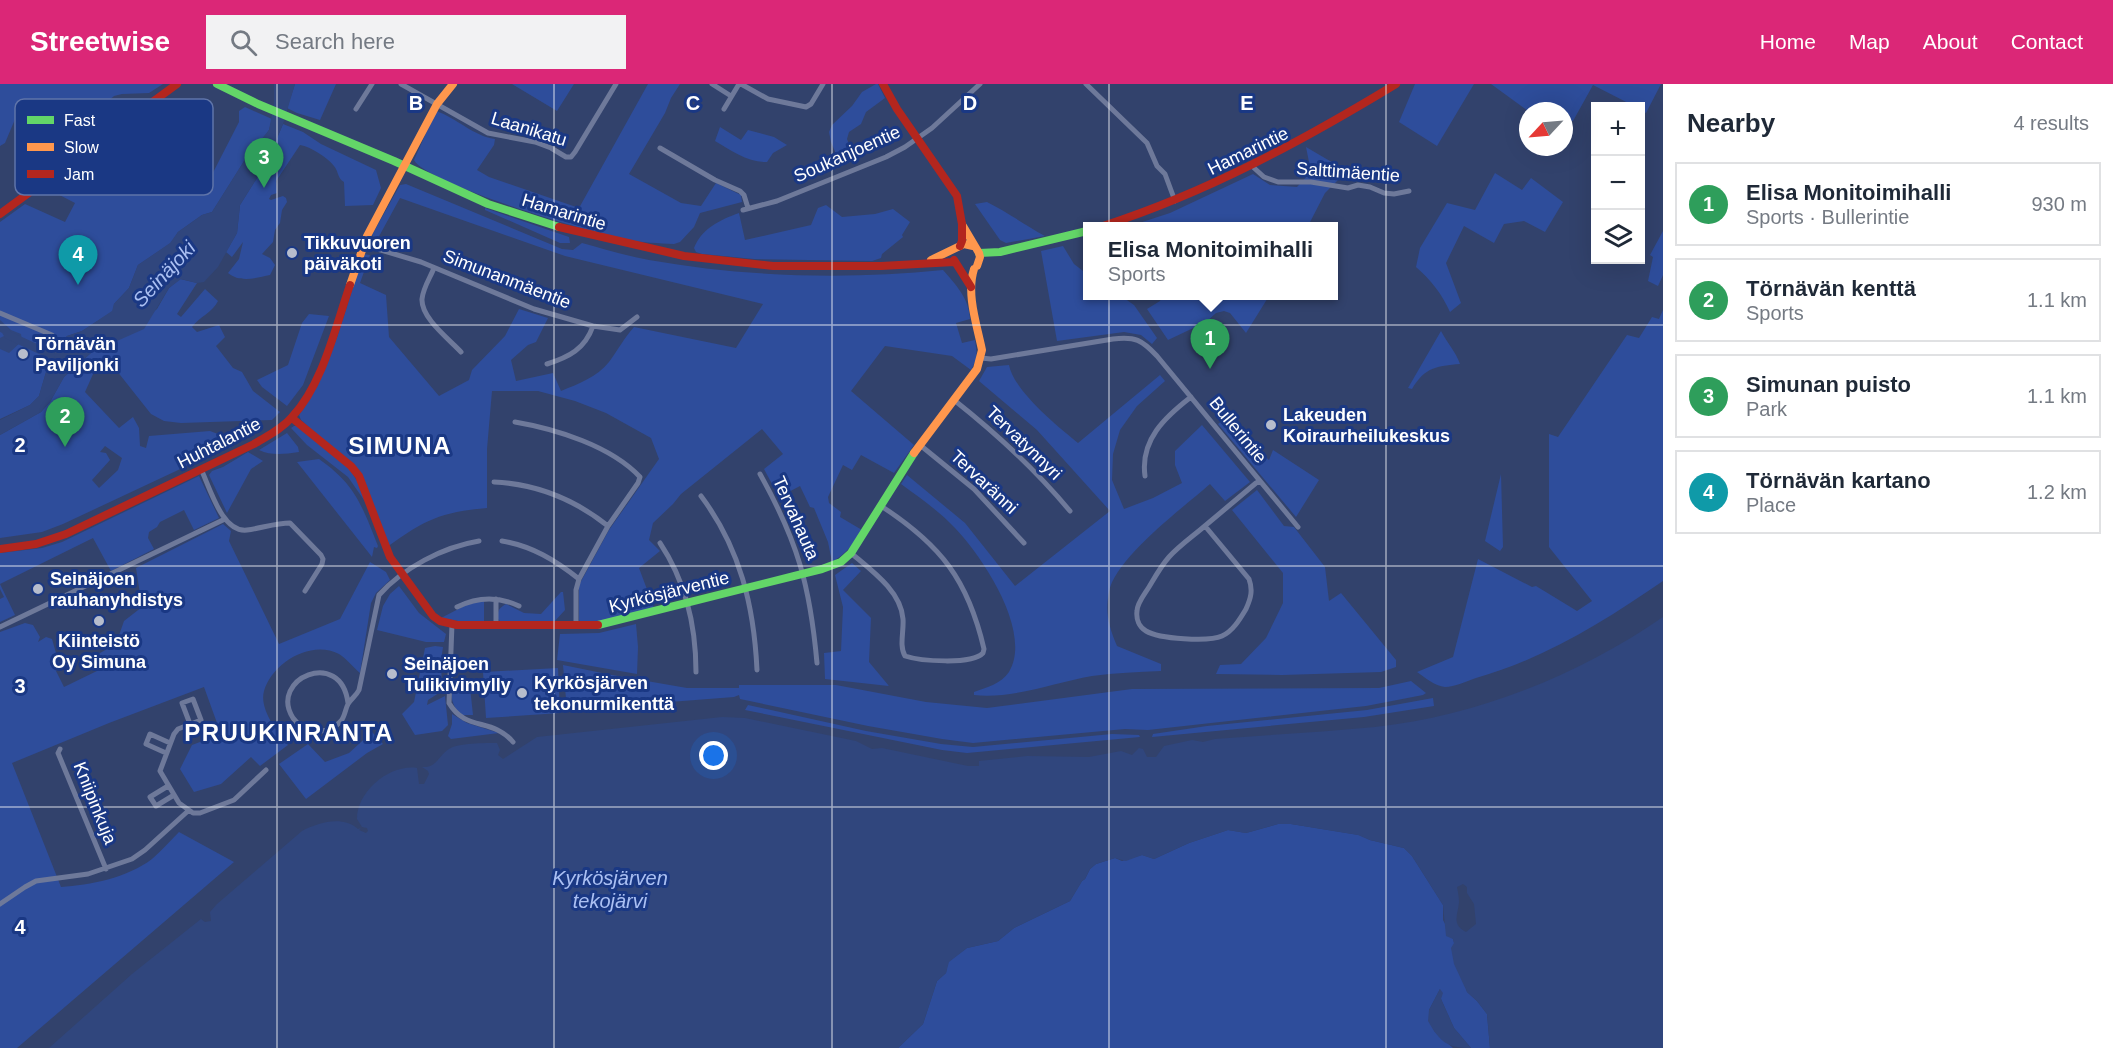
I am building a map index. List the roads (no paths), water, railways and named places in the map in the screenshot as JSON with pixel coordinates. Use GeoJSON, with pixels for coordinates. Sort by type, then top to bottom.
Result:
{"type":"FeatureCollection","features":[{"type":"Feature","properties":{"kind":"main road"},"geometry":{"type":"LineString","coordinates":[[156,99],[177,84]]}},
{"type":"Feature","properties":{"kind":"main road","name":"Hamarintie"},"geometry":{"type":"LineString","coordinates":[[217,84],[488,204],[547,224],[656,252],[773,266],[880,266],[954,262]]}},
{"type":"Feature","properties":{"kind":"main road","name":"Huhtalantie"},"geometry":{"type":"LineString","coordinates":[[0,549],[36,544],[66,534],[254,444],[292,418],[319,375],[364,245],[436,104],[453,84]]}},
{"type":"Feature","properties":{"kind":"main road"},"geometry":{"type":"LineString","coordinates":[[883,84],[897,109],[954,191],[962,225],[962,241],[954,253],[954,262],[972,289]]}},
{"type":"Feature","properties":{"kind":"main road","name":"Hamarintie"},"geometry":{"type":"LineString","coordinates":[[1115,222],[1221,183],[1320,132],[1396,84]]}},
{"type":"Feature","properties":{"kind":"main road"},"geometry":{"type":"LineString","coordinates":[[0,213],[25,195]]}},
{"type":"Feature","properties":{"kind":"main road"},"geometry":{"type":"LineString","coordinates":[[962,225],[979,253],[980,262],[971,273],[982,350],[981,358]]}},
{"type":"Feature","properties":{"kind":"main road"},"geometry":{"type":"LineString","coordinates":[[979,253],[1000,252],[1083,232]]}},
{"type":"Feature","properties":{"kind":"main road"},"geometry":{"type":"LineString","coordinates":[[958,247],[969,244],[973,246]]}},
{"type":"Feature","properties":{"kind":"main road","name":"Hamarintie"},"geometry":{"type":"LineString","coordinates":[[927,262],[958,247]]}},
{"type":"Feature","properties":{"kind":"main road"},"geometry":{"type":"LineString","coordinates":[[960,269],[964,271],[975,267],[1000,252]]}},
{"type":"Feature","properties":{"kind":"main road","name":"Kyrkösjärventie"},"geometry":{"type":"LineString","coordinates":[[452,624],[576,626],[609,623],[833,566],[851,553],[899,473],[954,400],[981,358]]}},
{"type":"Feature","properties":{"kind":"main road"},"geometry":{"type":"LineString","coordinates":[[292,418],[351,466],[359,476],[385,547],[434,616],[440,621],[452,624]]}},
{"type":"Feature","properties":{"kind":"street"},"geometry":{"type":"LineString","coordinates":[[357,109],[372,84]]}},
{"type":"Feature","properties":{"kind":"street"},"geometry":{"type":"LineString","coordinates":[[401,84],[436,104]]}},
{"type":"Feature","properties":{"kind":"street","name":"Laanikatu"},"geometry":{"type":"LineString","coordinates":[[436,104],[488,133],[535,142],[566,157],[575,152],[616,84]]}},
{"type":"Feature","properties":{"kind":"street"},"geometry":{"type":"LineString","coordinates":[[712,84],[731,96]]}},
{"type":"Feature","properties":{"kind":"street"},"geometry":{"type":"LineString","coordinates":[[724,109],[740,84],[768,99],[806,107],[811,104],[823,84]]}},
{"type":"Feature","properties":{"kind":"street","name":"Soukanjoentie"},"geometry":{"type":"LineString","coordinates":[[660,148],[714,180],[740,190],[744,195],[745,209],[777,201],[872,163],[905,147],[980,84]]}},
{"type":"Feature","properties":{"kind":"street"},"geometry":{"type":"LineString","coordinates":[[1086,84],[1147,143],[1157,166],[1165,174],[1175,201]]}},
{"type":"Feature","properties":{"kind":"street","name":"Salttimäentie"},"geometry":{"type":"LineString","coordinates":[[1253,166],[1264,177],[1278,182],[1311,182],[1348,188],[1358,185],[1394,194],[1409,191]]}},
{"type":"Feature","properties":{"kind":"street","name":"Simunanmäentie"},"geometry":{"type":"LineString","coordinates":[[364,245],[434,268],[517,303],[593,326],[620,330],[637,317]]}},
{"type":"Feature","properties":{"kind":"street"},"geometry":{"type":"LineString","coordinates":[[434,268],[422,297],[422,307],[428,317],[461,352]]}},
{"type":"Feature","properties":{"kind":"street"},"geometry":{"type":"LineString","coordinates":[[0,313],[52,335]]}},
{"type":"Feature","properties":{"kind":"street"},"geometry":{"type":"LineString","coordinates":[[547,364],[575,353],[585,344],[593,326]]}},
{"type":"Feature","properties":{"kind":"street","name":"Bullerintie"},"geometry":{"type":"LineString","coordinates":[[981,358],[991,359],[1113,339],[1138,339],[1151,349],[1298,527]]}},
{"type":"Feature","properties":{"kind":"street"},"geometry":{"type":"LineString","coordinates":[[1145,476],[1143,465],[1145,453],[1155,430],[1191,397]]}},
{"type":"Feature","properties":{"kind":"street","name":"Tervatynnyri"},"geometry":{"type":"LineString","coordinates":[[954,400],[1018,453],[1070,511]]}},
{"type":"Feature","properties":{"kind":"street"},"geometry":{"type":"LineString","coordinates":[[515,422],[549,429],[595,446],[640,477],[608,526],[579,579],[576,590],[576,626]]}},
{"type":"Feature","properties":{"kind":"street","name":"Tervaränni"},"geometry":{"type":"LineString","coordinates":[[920,445],[974,489],[1024,543]]}},
{"type":"Feature","properties":{"kind":"street"},"geometry":{"type":"LineString","coordinates":[[201,470],[229,525],[240,530],[290,523],[321,555],[322,564],[305,591]]}},
{"type":"Feature","properties":{"kind":"street","name":"Tervahauta"},"geometry":{"type":"LineString","coordinates":[[760,474],[791,534],[804,574],[811,604],[817,663]]}},
{"type":"Feature","properties":{"kind":"street"},"geometry":{"type":"LineString","coordinates":[[1205,525],[1249,579],[1251,594],[1242,615],[1230,631],[1211,639],[1182,638],[1146,631],[1140,626],[1136,612],[1139,603],[1167,558],[1205,525],[1260,480]]}},
{"type":"Feature","properties":{"kind":"street"},"geometry":{"type":"LineString","coordinates":[[494,482],[516,483],[556,494],[575,503],[608,526]]}},
{"type":"Feature","properties":{"kind":"street"},"geometry":{"type":"LineString","coordinates":[[700,496],[726,537],[746,589],[754,628],[757,670]]}},
{"type":"Feature","properties":{"kind":"street"},"geometry":{"type":"LineString","coordinates":[[851,553],[897,598],[903,620],[902,649],[905,656],[954,660],[976,658],[983,653],[982,638],[973,609],[955,574],[925,538],[881,506]]}},
{"type":"Feature","properties":{"kind":"street"},"geometry":{"type":"LineString","coordinates":[[0,627],[225,519]]}},
{"type":"Feature","properties":{"kind":"street"},"geometry":{"type":"LineString","coordinates":[[348,703],[347,694],[340,682],[320,672],[306,675],[294,684],[289,698],[290,712],[304,728],[319,732],[336,726],[342,719],[348,703],[355,698],[362,680],[379,595],[386,587],[430,556],[447,548],[479,541]]}},
{"type":"Feature","properties":{"kind":"street"},"geometry":{"type":"LineString","coordinates":[[502,541],[547,556],[579,579]]}},
{"type":"Feature","properties":{"kind":"street"},"geometry":{"type":"LineString","coordinates":[[660,543],[678,572],[688,603],[696,644],[696,672]]}},
{"type":"Feature","properties":{"kind":"street"},"geometry":{"type":"LineString","coordinates":[[496,599],[496,626]]}},
{"type":"Feature","properties":{"kind":"street"},"geometry":{"type":"LineString","coordinates":[[457,607],[473,601],[496,599],[519,606]]}},
{"type":"Feature","properties":{"kind":"street"},"geometry":{"type":"LineString","coordinates":[[452,624],[449,704],[462,718],[494,728],[506,734],[513,742]]}},
{"type":"Feature","properties":{"kind":"street"},"geometry":{"type":"LineString","coordinates":[[190,724],[182,703],[193,699],[201,720],[178,729],[170,743],[160,771],[174,795],[188,811],[200,813],[234,800],[266,770]]}},
{"type":"Feature","properties":{"kind":"street"},"geometry":{"type":"LineString","coordinates":[[166,753],[146,744],[150,734],[170,743]]}},
{"type":"Feature","properties":{"kind":"street","name":"Kniipinkuja"},"geometry":{"type":"LineString","coordinates":[[60,749],[58,753],[106,869]]}},
{"type":"Feature","properties":{"kind":"street"},"geometry":{"type":"LineString","coordinates":[[168,786],[150,797],[156,806],[174,795]]}},
{"type":"Feature","properties":{"kind":"street"},"geometry":{"type":"LineString","coordinates":[[0,904],[36,881],[88,874],[132,859],[146,850],[188,811]]}},
{"type":"Feature","properties":{"kind":"water","name":"Seinäjoki"},"geometry":{"type":"Polygon","coordinates":[[[274,84],[295,84],[283,124],[267,162],[240,205],[237,233],[218,267],[204,282],[197,283],[181,279],[169,288],[144,329],[92,352],[64,377],[50,402],[41,412],[0,435],[0,420],[30,405],[39,396],[51,355],[67,336],[82,331],[112,311],[114,304],[129,288],[138,265],[170,243],[178,232],[202,215],[212,212],[246,158],[269,130],[274,103],[274,84]]]}},
{"type":"Feature","properties":{"kind":"water"},"geometry":{"type":"Polygon","coordinates":[[[0,320],[11,330],[21,334],[22,341],[9,353],[0,349],[0,338],[4,336],[4,333],[0,331],[0,320]]]}},
{"type":"Feature","properties":{"kind":"water","name":"Kyrkösjärven tekojärvi"},"geometry":{"type":"Polygon","coordinates":[[[1663,617],[1663,1048],[1490,1048],[1487,1014],[1467,992],[1454,964],[1451,948],[1454,943],[1453,939],[1446,936],[1443,905],[1412,856],[1404,848],[1358,835],[1278,824],[1246,833],[1228,830],[1189,843],[1154,859],[1142,855],[1126,861],[1115,858],[1096,864],[1090,869],[1070,901],[1014,928],[998,941],[967,948],[949,962],[946,973],[937,981],[923,1024],[898,1048],[49,1048],[132,974],[201,919],[205,922],[211,921],[210,912],[217,904],[302,831],[315,825],[337,821],[361,828],[359,830],[366,833],[367,828],[362,827],[357,819],[358,809],[369,790],[377,782],[396,770],[417,768],[419,784],[424,784],[429,774],[422,767],[431,766],[453,747],[497,743],[500,750],[498,755],[503,759],[537,737],[722,717],[745,718],[856,741],[872,749],[882,748],[968,766],[979,766],[979,761],[1027,756],[1089,757],[1121,751],[1132,755],[1139,748],[1143,749],[1147,757],[1156,757],[1164,746],[1192,740],[1203,742],[1215,739],[1375,727],[1451,713],[1526,690],[1597,657],[1663,617]],[[1463,884],[1457,887],[1459,902],[1457,922],[1458,926],[1466,932],[1476,924],[1474,904],[1467,893],[1467,887],[1463,884]]]}},
{"type":"Feature","properties":{"kind":"water"},"geometry":{"type":"Polygon","coordinates":[[[1440,989],[1443,993],[1441,999],[1454,1028],[1471,1048],[1456,1047],[1445,1042],[1436,1034],[1428,1021],[1429,1010],[1440,989]]]}},
{"type":"Feature","properties":{"kind":"waterway"},"geometry":{"type":"LineString","coordinates":[[0,327],[8,335],[51,355]]}},
{"type":"Feature","properties":{"kind":"place","name":"Simunan puisto"},"geometry":{"type":"Point","coordinates":[264,188]}},
{"type":"Feature","properties":{"kind":"place","name":"Tikkuvuoren päiväkoti"},"geometry":{"type":"Point","coordinates":[292,253]}},
{"type":"Feature","properties":{"kind":"place","name":"Törnävän kartano"},"geometry":{"type":"Point","coordinates":[78,285]}},
{"type":"Feature","properties":{"kind":"place","name":"Törnävän Paviljonki"},"geometry":{"type":"Point","coordinates":[23,354]}},
{"type":"Feature","properties":{"kind":"place","name":"Elisa Monitoimihalli"},"geometry":{"type":"Point","coordinates":[1210,369]}},
{"type":"Feature","properties":{"kind":"place","name":"Lakeuden Koiraurheilukeskus"},"geometry":{"type":"Point","coordinates":[1271,425]}},
{"type":"Feature","properties":{"kind":"place","name":"Törnävän kenttä"},"geometry":{"type":"Point","coordinates":[65,447]}},
{"type":"Feature","properties":{"kind":"place","name":"Seinäjoen rauhanyhdistys"},"geometry":{"type":"Point","coordinates":[38,589]}},
{"type":"Feature","properties":{"kind":"place","name":"Kiinteistö Oy Simuna"},"geometry":{"type":"Point","coordinates":[99,621]}},
{"type":"Feature","properties":{"kind":"place","name":"Seinäjoen Tulikivimylly"},"geometry":{"type":"Point","coordinates":[392,674]}},
{"type":"Feature","properties":{"kind":"place","name":"Kyrkösjärven tekonurmikenttä"},"geometry":{"type":"Point","coordinates":[522,693]}},
{"type":"Feature","properties":{"kind":"district","name":"SIMUNA"},"geometry":{"type":"Point","coordinates":[400,445]}},
{"type":"Feature","properties":{"kind":"district","name":"PRUUKINRANTA"},"geometry":{"type":"Point","coordinates":[289,732]}}]}
